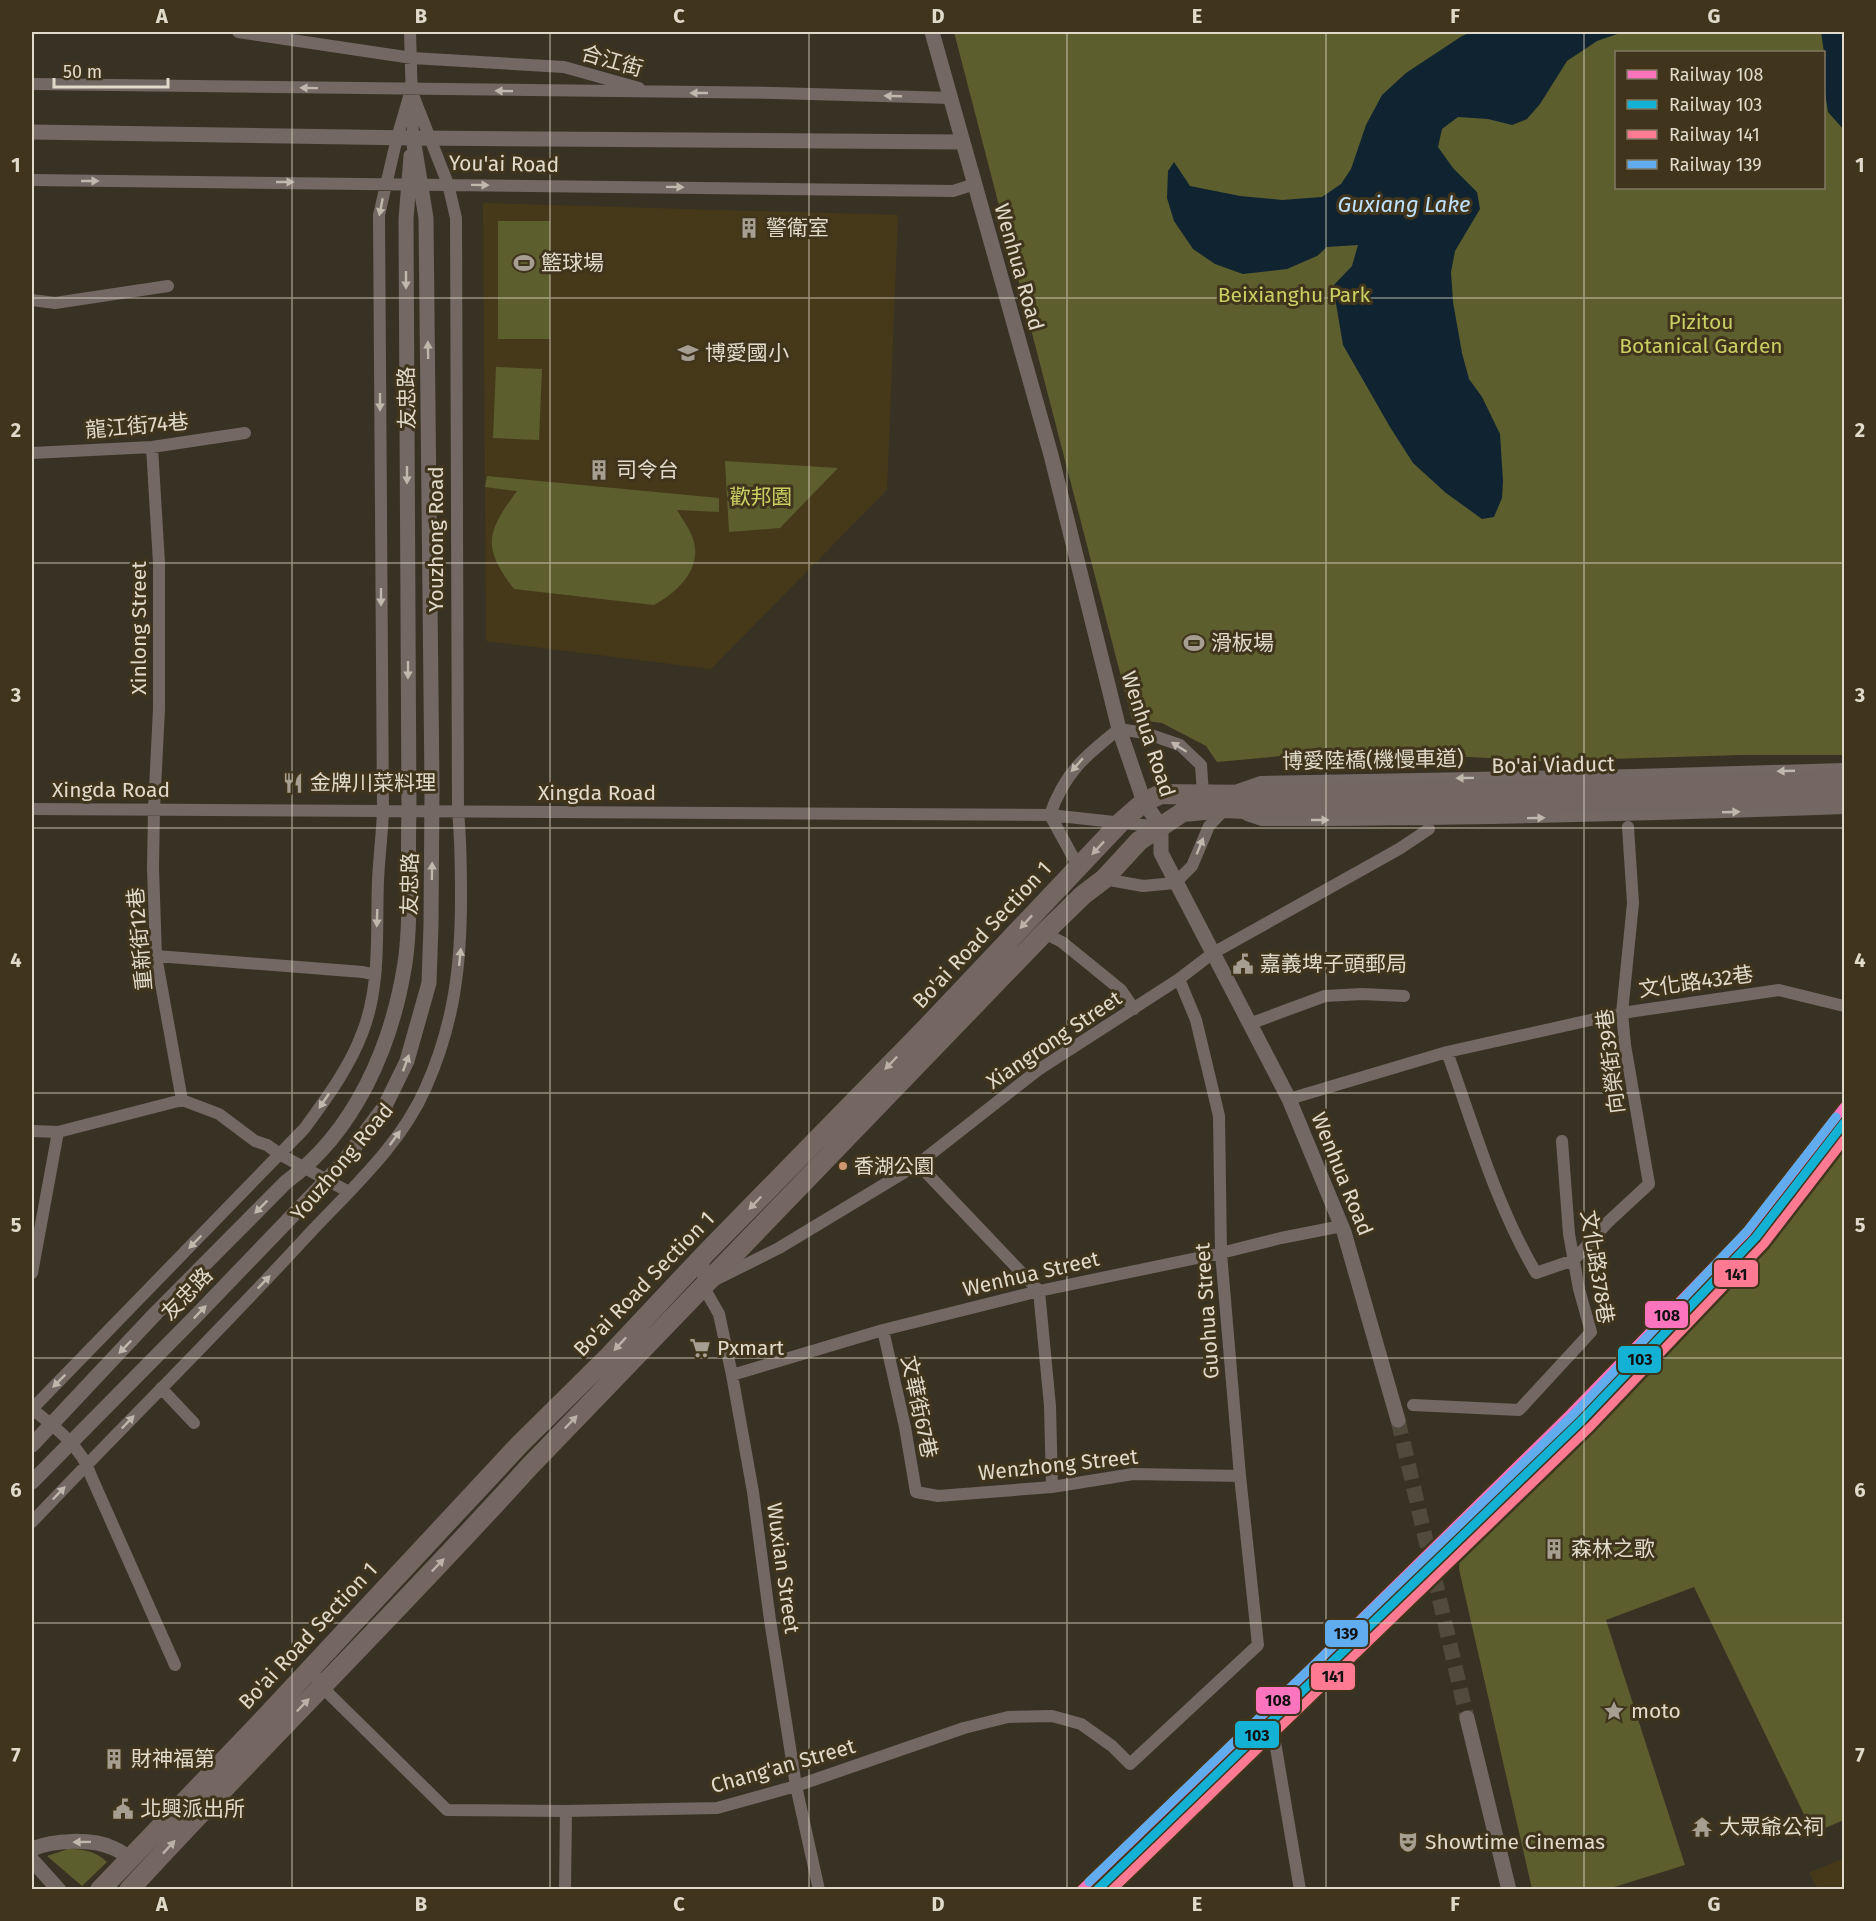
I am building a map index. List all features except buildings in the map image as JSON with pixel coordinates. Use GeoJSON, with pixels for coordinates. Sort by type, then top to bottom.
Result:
{"type":"FeatureCollection","features":[{"type":"Feature","properties":{"kind":"main road","name":"Bo'ai Viaduct"},"geometry":{"type":"LineString","coordinates":[[1262,802],[1845,780]]}},
{"type":"Feature","properties":{"kind":"main road","name":"Bo'ai Road Section 1"},"geometry":{"type":"LineString","coordinates":[[100,1890],[260,1723],[520,1444],[609,1356],[704,1255],[927,1027],[1121,822],[1144,802],[1161,794],[1203,794],[1225,802]]}},
{"type":"Feature","properties":{"kind":"main road","name":"Bo'ai Viaduct"},"geometry":{"type":"LineString","coordinates":[[1262,802],[1845,796]]}},
{"type":"Feature","properties":{"kind":"main road","name":"Bo'ai Road Section 1"},"geometry":{"type":"LineString","coordinates":[[129,1890],[146,1881],[321,1686],[1044,933],[1083,895],[1104,879],[1139,841],[1183,812],[1225,802],[1262,802]]}},
{"type":"Feature","properties":{"kind":"street","name":"合江街"},"geometry":{"type":"LineString","coordinates":[[238,32],[412,58],[564,67],[655,93]]}},
{"type":"Feature","properties":{"kind":"street"},"geometry":{"type":"LineString","coordinates":[[410,32],[413,138]]}},
{"type":"Feature","properties":{"kind":"street","name":"Wenhua Road"},"geometry":{"type":"LineString","coordinates":[[932,32],[1051,455],[1119,729],[1144,802],[1161,827],[1161,853],[1289,1099],[1342,1226],[1398,1420]]}},
{"type":"Feature","properties":{"kind":"street"},"geometry":{"type":"LineString","coordinates":[[32,84],[775,93],[952,98]]}},
{"type":"Feature","properties":{"kind":"street"},"geometry":{"type":"LineString","coordinates":[[175,1665],[87,1464],[51,1424],[32,1409],[280,1155],[324,1102],[351,1059],[368,1014],[375,975],[383,812],[379,215],[411,90]]}},
{"type":"Feature","properties":{"kind":"street","name":"Youzhong Road"},"geometry":{"type":"LineString","coordinates":[[32,1522],[349,1192],[392,1143],[425,1090],[440,1055],[450,1020],[461,946],[462,842],[458,812],[456,218],[448,184],[411,90]]}},
{"type":"Feature","properties":{"kind":"street","name":"You'ai Road"},"geometry":{"type":"LineString","coordinates":[[32,132],[397,138],[962,142]]}},
{"type":"Feature","properties":{"kind":"street","name":"Youzhong Road"},"geometry":{"type":"LineString","coordinates":[[32,1445],[156,1313],[278,1191],[305,1169],[362,1096],[387,1035],[405,962],[409,813],[406,219],[414,183],[413,138]]}},
{"type":"Feature","properties":{"kind":"street","name":"You'ai Road"},"geometry":{"type":"LineString","coordinates":[[32,180],[953,191],[975,184]]}},
{"type":"Feature","properties":{"kind":"street","name":"友忠路"},"geometry":{"type":"LineString","coordinates":[[32,1482],[342,1164],[386,1106],[407,1061],[419,1022],[429,983],[432,812],[426,218],[414,183]]}},
{"type":"Feature","properties":{"kind":"street"},"geometry":{"type":"LineString","coordinates":[[32,300],[55,303],[168,286]]}},
{"type":"Feature","properties":{"kind":"street","name":"龍江街74巷"},"geometry":{"type":"LineString","coordinates":[[32,453],[152,447],[244,433]]}},
{"type":"Feature","properties":{"kind":"street","name":"Xinlong Street"},"geometry":{"type":"LineString","coordinates":[[152,447],[159,563],[159,709],[154,809]]}},
{"type":"Feature","properties":{"kind":"street"},"geometry":{"type":"LineString","coordinates":[[1079,868],[1050,814],[1061,787],[1076,765],[1119,729],[1145,733],[1180,745],[1202,765],[1203,794]]}},
{"type":"Feature","properties":{"kind":"street","name":"博愛陸橋(機慢車道)"},"geometry":{"type":"LineString","coordinates":[[1262,802],[1635,775],[1845,769]]}},
{"type":"Feature","properties":{"kind":"street"},"geometry":{"type":"LineString","coordinates":[[1104,879],[1143,886],[1175,883],[1192,866],[1209,826],[1225,802]]}},
{"type":"Feature","properties":{"kind":"street"},"geometry":{"type":"LineString","coordinates":[[1262,802],[1442,820],[1845,808]]}},
{"type":"Feature","properties":{"kind":"street","name":"Xingda Road"},"geometry":{"type":"LineString","coordinates":[[32,809],[409,813],[1050,814],[1161,827]]}},
{"type":"Feature","properties":{"kind":"street","name":"重新街12巷"},"geometry":{"type":"LineString","coordinates":[[154,809],[153,868],[156,956],[182,1100]]}},
{"type":"Feature","properties":{"kind":"street","name":"向榮街39巷"},"geometry":{"type":"LineString","coordinates":[[1574,1260],[1608,1222],[1649,1184],[1625,1045],[1622,1013],[1633,903],[1628,827]]}},
{"type":"Feature","properties":{"kind":"street","name":"Xiangrong Street"},"geometry":{"type":"LineString","coordinates":[[704,1286],[779,1248],[918,1164],[1038,1070],[1179,980],[1213,953],[1399,849],[1429,829]]}},
{"type":"Feature","properties":{"kind":"street"},"geometry":{"type":"LineString","coordinates":[[1044,933],[1062,942],[1121,990],[1134,1009]]}},
{"type":"Feature","properties":{"kind":"street"},"geometry":{"type":"LineString","coordinates":[[156,956],[363,972],[375,975]]}},
{"type":"Feature","properties":{"kind":"street","name":"Guohua Street"},"geometry":{"type":"LineString","coordinates":[[1179,980],[1196,1020],[1219,1116],[1221,1253],[1240,1476],[1258,1645]]}},
{"type":"Feature","properties":{"kind":"street","name":"文化路432巷"},"geometry":{"type":"LineString","coordinates":[[1289,1099],[1447,1052],[1622,1013],[1779,990],[1845,1006]]}},
{"type":"Feature","properties":{"kind":"street"},"geometry":{"type":"LineString","coordinates":[[1249,1024],[1325,996],[1362,994],[1404,996]]}},
{"type":"Feature","properties":{"kind":"street"},"geometry":{"type":"LineString","coordinates":[[1447,1052],[1493,1183],[1521,1248],[1536,1273],[1574,1260]]}},
{"type":"Feature","properties":{"kind":"street"},"geometry":{"type":"LineString","coordinates":[[32,1131],[58,1132],[182,1100],[219,1114],[255,1141],[267,1145],[280,1155],[349,1192]]}},
{"type":"Feature","properties":{"kind":"street"},"geometry":{"type":"LineString","coordinates":[[32,1273],[58,1132]]}},
{"type":"Feature","properties":{"kind":"street","name":"文化路378巷"},"geometry":{"type":"LineString","coordinates":[[1413,1405],[1519,1410],[1591,1332],[1579,1289],[1569,1234],[1562,1141]]}},
{"type":"Feature","properties":{"kind":"street"},"geometry":{"type":"LineString","coordinates":[[918,1164],[1039,1291],[1050,1406],[1052,1487]]}},
{"type":"Feature","properties":{"kind":"street","name":"Wenhua Street"},"geometry":{"type":"LineString","coordinates":[[732,1375],[884,1330],[1039,1291],[1342,1226]]}},
{"type":"Feature","properties":{"kind":"street","name":"Wuxian Street"},"geometry":{"type":"LineString","coordinates":[[704,1255],[704,1286],[719,1314],[732,1375],[753,1492],[796,1786],[819,1890]]}},
{"type":"Feature","properties":{"kind":"street","name":"文華街67巷"},"geometry":{"type":"LineString","coordinates":[[884,1330],[905,1427],[916,1492]]}},
{"type":"Feature","properties":{"kind":"street"},"geometry":{"type":"LineString","coordinates":[[161,1388],[194,1423]]}},
{"type":"Feature","properties":{"kind":"street","name":"Wenzhong Street"},"geometry":{"type":"LineString","coordinates":[[916,1492],[939,1496],[1052,1487],[1133,1474],[1189,1477],[1240,1476]]}},
{"type":"Feature","properties":{"kind":"street","name":"Chang'an Street"},"geometry":{"type":"LineString","coordinates":[[310,1667],[321,1686],[447,1810],[566,1811],[717,1808],[796,1786],[964,1728],[1008,1717],[1052,1716],[1081,1724],[1112,1746],[1130,1764],[1258,1645]]}},
{"type":"Feature","properties":{"kind":"street"},"geometry":{"type":"LineString","coordinates":[[1467,1718],[1509,1890]]}},
{"type":"Feature","properties":{"kind":"street"},"geometry":{"type":"LineString","coordinates":[[1274,1736],[1300,1890]]}},
{"type":"Feature","properties":{"kind":"street"},"geometry":{"type":"LineString","coordinates":[[565,1890],[566,1811]]}},
{"type":"Feature","properties":{"kind":"street"},"geometry":{"type":"LineString","coordinates":[[32,1849],[62,1843],[92,1842],[113,1848],[130,1858]]}},
{"type":"Feature","properties":{"kind":"street"},"geometry":{"type":"LineString","coordinates":[[32,1860],[59,1890]]}},
{"type":"Feature","properties":{"kind":"shaded area","name":"博愛國小"},"geometry":{"type":"Polygon","coordinates":[[[483,203],[898,215],[887,490],[711,669],[486,641],[483,203]]]}},
{"type":"Feature","properties":{"kind":"shaded area"},"geometry":{"type":"Polygon","coordinates":[[[1844,1858],[1844,1889],[1818,1889],[1809,1873],[1844,1858]]]}},
{"type":"Feature","properties":{"kind":"green space","name":"Beixianghu Park"},"geometry":{"type":"Polygon","coordinates":[[[954,32],[1844,32],[1844,755],[1741,755],[1507,762],[1506,759],[1451,756],[1303,754],[1217,762],[1206,746],[1162,723],[1132,719],[954,32]]]}},
{"type":"Feature","properties":{"kind":"green space","name":"籃球場"},"geometry":{"type":"Polygon","coordinates":[[[498,221],[550,221],[550,339],[498,339],[498,221]]]}},
{"type":"Feature","properties":{"kind":"green space"},"geometry":{"type":"Polygon","coordinates":[[[496,367],[542,369],[539,440],[493,438],[496,367]]]}},
{"type":"Feature","properties":{"kind":"green space","name":"歡邦園"},"geometry":{"type":"Polygon","coordinates":[[[725,461],[838,468],[780,528],[729,532],[725,461]]]}},
{"type":"Feature","properties":{"kind":"green space"},"geometry":{"type":"Polygon","coordinates":[[[487,476],[719,498],[719,512],[677,510],[693,539],[694,560],[680,586],[654,605],[514,589],[497,562],[492,540],[499,518],[517,491],[485,487],[487,476]]]}},
{"type":"Feature","properties":{"kind":"green space"},"geometry":{"type":"Polygon","coordinates":[[[1844,1143],[1844,1820],[1813,1833],[1694,1587],[1606,1620],[1685,1865],[1608,1889],[1532,1889],[1459,1569],[1460,1552],[1725,1289],[1808,1195],[1844,1143]]]}},
{"type":"Feature","properties":{"kind":"green space"},"geometry":{"type":"Polygon","coordinates":[[[68,1849],[89,1851],[107,1862],[82,1886],[47,1856],[68,1849]]]}},
{"type":"Feature","properties":{"kind":"water","name":"Guxiang Lake"},"geometry":{"type":"Polygon","coordinates":[[[1472,32],[1623,32],[1597,41],[1567,61],[1540,104],[1527,119],[1512,125],[1488,119],[1458,117],[1442,129],[1438,147],[1453,168],[1477,192],[1480,209],[1455,251],[1451,272],[1453,302],[1469,379],[1482,397],[1500,434],[1502,498],[1494,517],[1482,519],[1446,493],[1413,463],[1343,345],[1333,286],[1352,266],[1358,245],[1327,247],[1317,256],[1287,269],[1243,274],[1215,264],[1193,249],[1174,221],[1167,198],[1168,171],[1174,162],[1190,186],[1240,196],[1282,200],[1322,197],[1341,184],[1351,169],[1366,125],[1382,95],[1406,73],[1462,36],[1472,32]]]}},
{"type":"Feature","properties":{"kind":"water"},"geometry":{"type":"Polygon","coordinates":[[[1821,32],[1844,32],[1844,130],[1828,112],[1821,32]]]}},
{"type":"Feature","properties":{"kind":"tunnel"},"geometry":{"type":"LineString","coordinates":[[1398,1420],[1467,1718]]}},
{"type":"Feature","properties":{"kind":"rail line","name":"108"},"geometry":{"type":"LineString","coordinates":[[1081,1890],[1570,1414],[1747,1232],[1844,1107]]}},
{"type":"Feature","properties":{"kind":"rail line","name":"139"},"geometry":{"type":"LineString","coordinates":[[1089,1882],[1575,1413],[1748,1230],[1836,1117]]}},
{"type":"Feature","properties":{"kind":"rail line","name":"103"},"geometry":{"type":"LineString","coordinates":[[1097,1890],[1582,1420],[1756,1237],[1844,1123]]}},
{"type":"Feature","properties":{"kind":"rail line","name":"141"},"geometry":{"type":"LineString","coordinates":[[1112,1890],[1590,1427],[1764,1244],[1844,1140]]}},
{"type":"Feature","properties":{"kind":"place","name":"警衛室"},"geometry":{"type":"Point","coordinates":[749,228]}},
{"type":"Feature","properties":{"kind":"place","name":"籃球場"},"geometry":{"type":"Point","coordinates":[524,263]}},
{"type":"Feature","properties":{"kind":"place","name":"博愛國小"},"geometry":{"type":"Point","coordinates":[688,353]}},
{"type":"Feature","properties":{"kind":"place","name":"司令台"},"geometry":{"type":"Point","coordinates":[599,470]}},
{"type":"Feature","properties":{"kind":"place","name":"滑板場"},"geometry":{"type":"Point","coordinates":[1194,643]}},
{"type":"Feature","properties":{"kind":"place","name":"金牌川菜料理"},"geometry":{"type":"Point","coordinates":[293,783]}},
{"type":"Feature","properties":{"kind":"place","name":"嘉義埤子頭郵局"},"geometry":{"type":"Point","coordinates":[1243,964]}},
{"type":"Feature","properties":{"kind":"place","name":"香湖公園"},"geometry":{"type":"Point","coordinates":[843,1166]}},
{"type":"Feature","properties":{"kind":"place","name":"Pxmart"},"geometry":{"type":"Point","coordinates":[700,1348]}},
{"type":"Feature","properties":{"kind":"place","name":"森林之歌"},"geometry":{"type":"Point","coordinates":[1554,1549]}},
{"type":"Feature","properties":{"kind":"place","name":"moto"},"geometry":{"type":"Point","coordinates":[1614,1711]}},
{"type":"Feature","properties":{"kind":"place","name":"財神福第"},"geometry":{"type":"Point","coordinates":[114,1759]}},
{"type":"Feature","properties":{"kind":"place","name":"北興派出所"},"geometry":{"type":"Point","coordinates":[123,1809]}},
{"type":"Feature","properties":{"kind":"place","name":"大眾爺公祠"},"geometry":{"type":"Point","coordinates":[1702,1827]}},
{"type":"Feature","properties":{"kind":"place","name":"Showtime Cinemas"},"geometry":{"type":"Point","coordinates":[1408,1842]}},
{"type":"Feature","properties":{"kind":"park label","name":"Pizitou Botanical Garden"},"geometry":{"type":"Point","coordinates":[1701,334]}}]}
